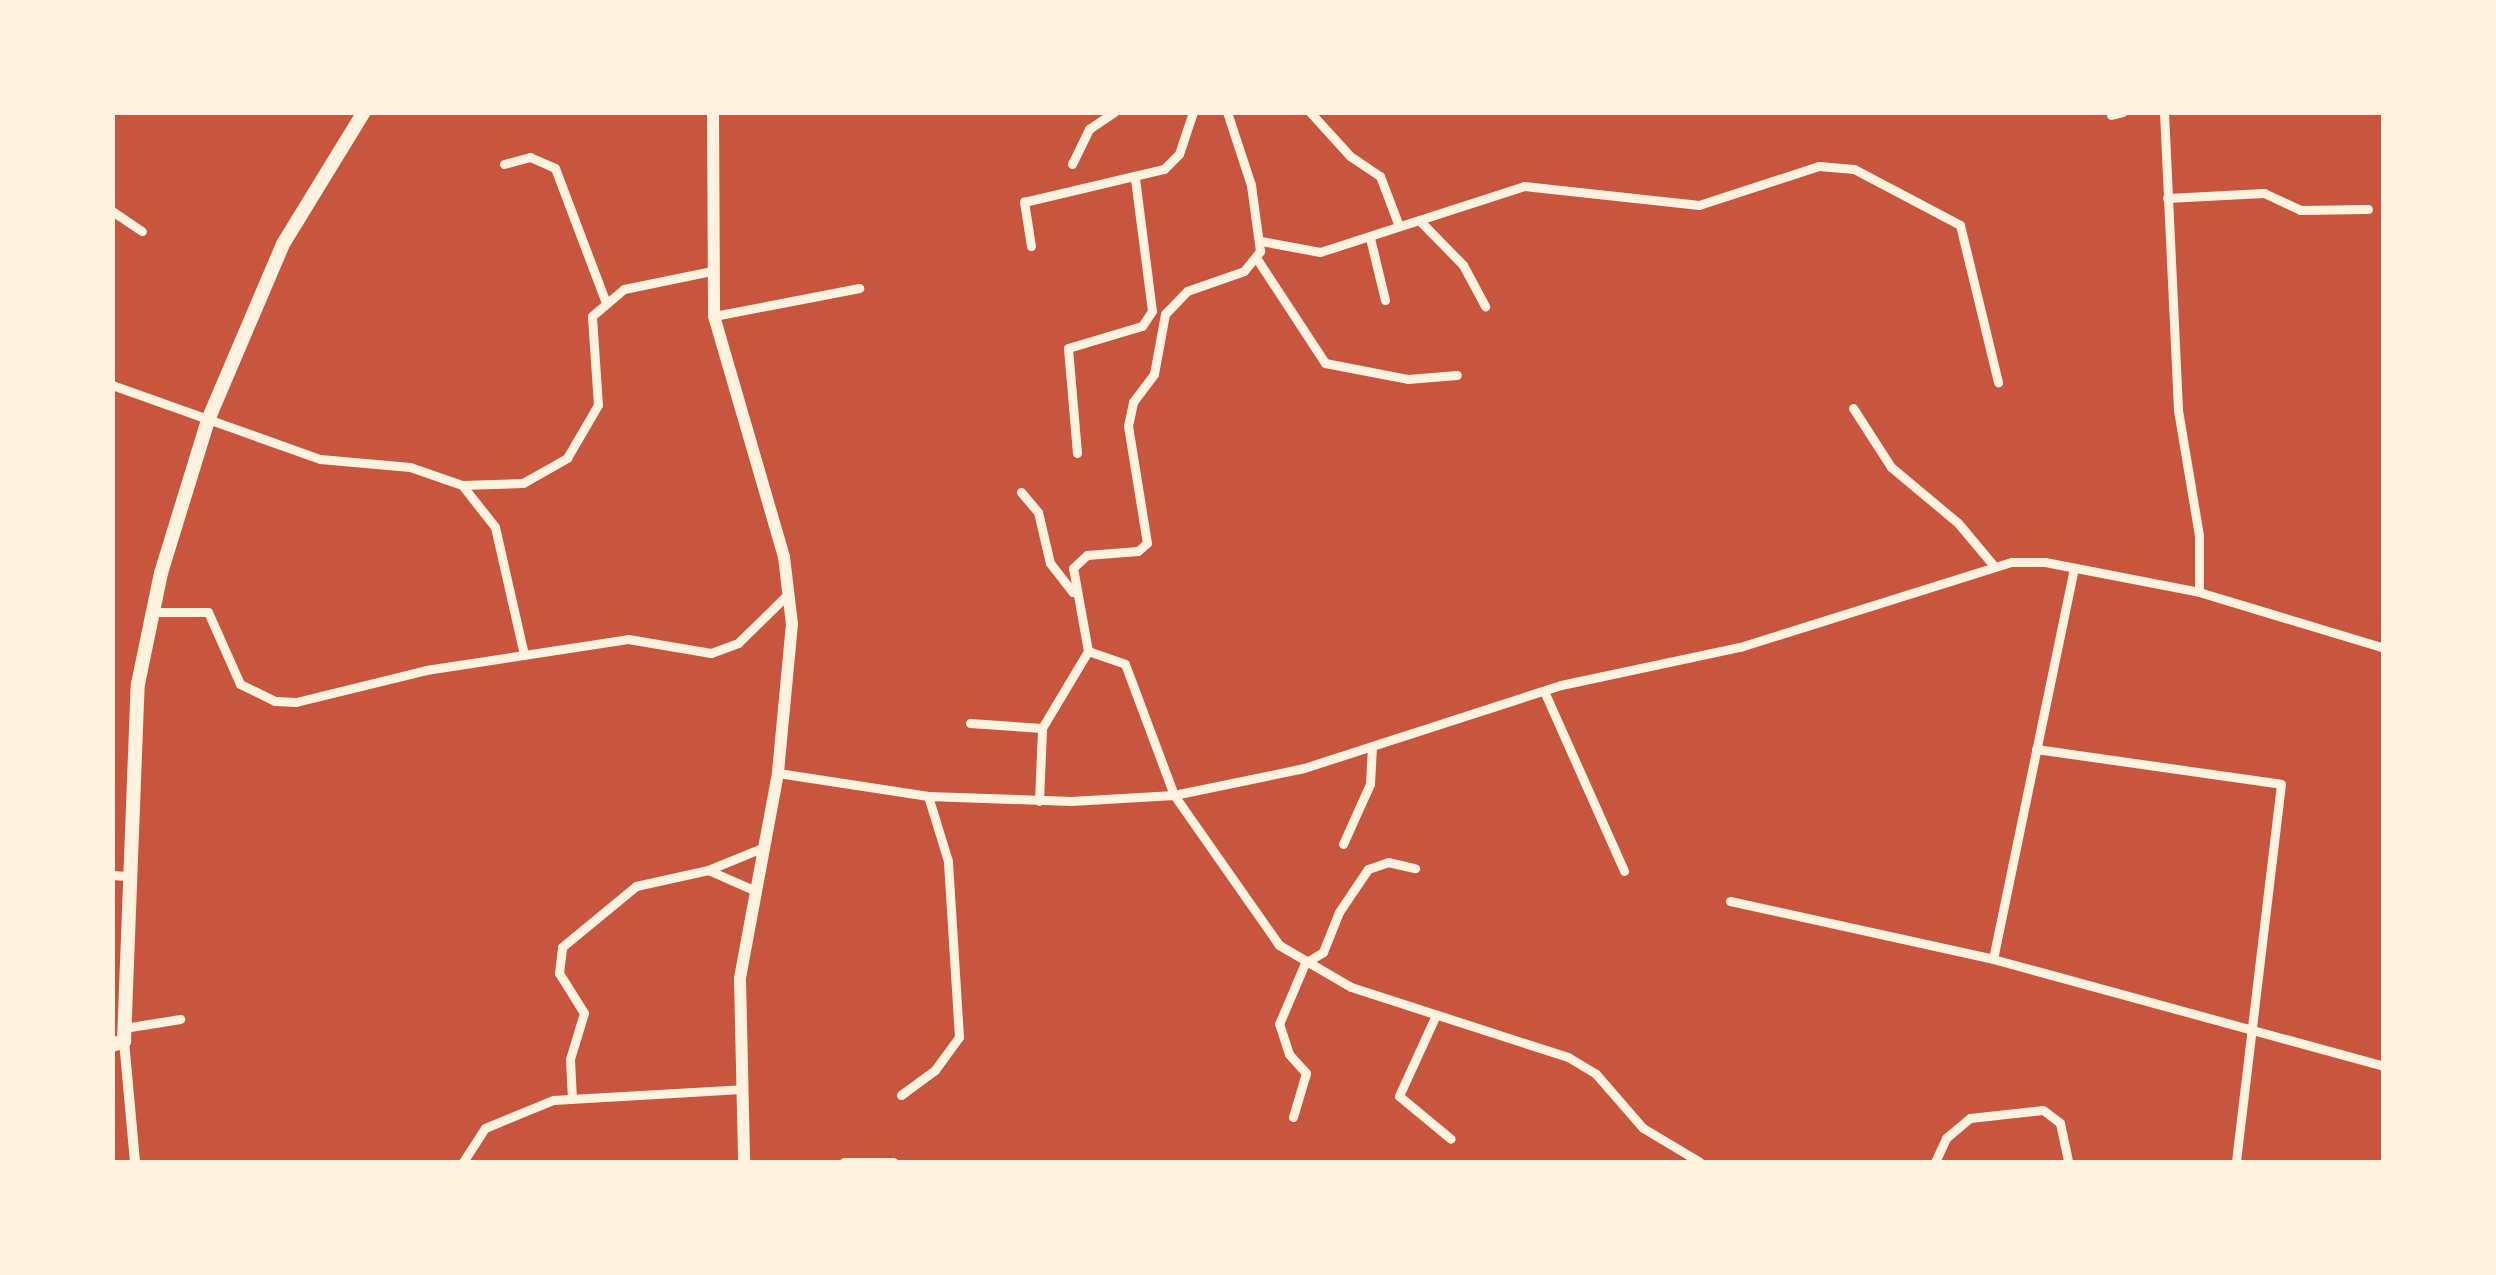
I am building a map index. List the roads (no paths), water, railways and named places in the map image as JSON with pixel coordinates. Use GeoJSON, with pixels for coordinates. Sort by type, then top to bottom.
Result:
{"type":"FeatureCollection","features":[{"type":"Feature","properties":{"kind":"highway"},"geometry":{"type":"LineString","coordinates":[[120,1038],[120,875],[138,684],[151,612],[208,420],[283,244],[364,112]]}},
{"type":"Feature","properties":{"kind":"main road"},"geometry":{"type":"LineString","coordinates":[[713,112],[714,316],[790,593],[778,773],[740,979],[744,1162]]}},
{"type":"Feature","properties":{"kind":"street"},"geometry":{"type":"LineString","coordinates":[[1072,164],[1090,130],[1114,112]]}},
{"type":"Feature","properties":{"kind":"street"},"geometry":{"type":"LineString","coordinates":[[1031,246],[1024,202],[1135,179],[1174,162],[1193,112]]}},
{"type":"Feature","properties":{"kind":"street"},"geometry":{"type":"LineString","coordinates":[[1227,112],[1261,241],[1257,260],[1325,363],[1408,379],[1458,376]]}},
{"type":"Feature","properties":{"kind":"street"},"geometry":{"type":"LineString","coordinates":[[1310,112],[1350,156],[1380,176],[1399,226]]}},
{"type":"Feature","properties":{"kind":"street"},"geometry":{"type":"LineString","coordinates":[[2111,115],[2123,112]]}},
{"type":"Feature","properties":{"kind":"street"},"geometry":{"type":"LineString","coordinates":[[2164,112],[2178,410],[2199,536],[2199,592]]}},
{"type":"Feature","properties":{"kind":"street"},"geometry":{"type":"LineString","coordinates":[[504,164],[530,156],[555,168],[606,300]]}},
{"type":"Feature","properties":{"kind":"street"},"geometry":{"type":"LineString","coordinates":[[1261,241],[1320,252],[1524,186],[1698,205],[1819,166],[1854,170],[1960,226],[1998,382]]}},
{"type":"Feature","properties":{"kind":"street"},"geometry":{"type":"LineString","coordinates":[[1076,453],[1068,348],[1142,326],[1152,311],[1135,179]]}},
{"type":"Feature","properties":{"kind":"street"},"geometry":{"type":"LineString","coordinates":[[2167,198],[2264,194],[2300,210],[2368,209]]}},
{"type":"Feature","properties":{"kind":"street"},"geometry":{"type":"LineString","coordinates":[[112,211],[142,231]]}},
{"type":"Feature","properties":{"kind":"street"},"geometry":{"type":"LineString","coordinates":[[1419,220],[1463,265],[1484,306]]}},
{"type":"Feature","properties":{"kind":"street"},"geometry":{"type":"LineString","coordinates":[[1370,238],[1385,300]]}},
{"type":"Feature","properties":{"kind":"street"},"geometry":{"type":"LineString","coordinates":[[1039,801],[1042,728],[1088,651],[1088,630],[1075,594],[1073,568],[1079,560],[1138,550],[1147,543],[1129,412],[1154,374],[1170,304],[1257,260]]}},
{"type":"Feature","properties":{"kind":"street"},"geometry":{"type":"LineString","coordinates":[[112,385],[320,458],[410,467],[462,485],[532,480],[567,458],[587,433],[598,405],[592,316],[606,300],[624,289],[712,271]]}},
{"type":"Feature","properties":{"kind":"street"},"geometry":{"type":"LineString","coordinates":[[714,316],[858,288]]}},
{"type":"Feature","properties":{"kind":"street"},"geometry":{"type":"LineString","coordinates":[[1853,408],[1891,468],[1958,523],[1994,566]]}},
{"type":"Feature","properties":{"kind":"street"},"geometry":{"type":"LineString","coordinates":[[462,485],[495,526],[524,655]]}},
{"type":"Feature","properties":{"kind":"street"},"geometry":{"type":"LineString","coordinates":[[1021,492],[1038,512],[1050,563],[1075,594]]}},
{"type":"Feature","properties":{"kind":"street"},"geometry":{"type":"LineString","coordinates":[[778,773],[928,796],[1039,801],[1174,795],[1372,748],[1544,691],[1740,647],[1994,566],[2045,562],[2199,592],[2384,648]]}},
{"type":"Feature","properties":{"kind":"street"},"geometry":{"type":"LineString","coordinates":[[1993,959],[2074,568]]}},
{"type":"Feature","properties":{"kind":"street"},"geometry":{"type":"LineString","coordinates":[[151,612],[208,612],[232,675],[275,701],[318,699],[426,670],[639,638],[711,654],[738,644],[790,593]]}},
{"type":"Feature","properties":{"kind":"street"},"geometry":{"type":"LineString","coordinates":[[1088,651],[1125,664],[1174,795],[1278,945],[1305,963],[1436,1015],[1583,1065],[1643,1128],[1700,1162]]}},
{"type":"Feature","properties":{"kind":"street"},"geometry":{"type":"LineString","coordinates":[[1544,691],[1624,871]]}},
{"type":"Feature","properties":{"kind":"street"},"geometry":{"type":"LineString","coordinates":[[970,722],[1042,728]]}},
{"type":"Feature","properties":{"kind":"street"},"geometry":{"type":"LineString","coordinates":[[1343,844],[1370,784],[1372,748]]}},
{"type":"Feature","properties":{"kind":"street"},"geometry":{"type":"LineString","coordinates":[[2036,749],[2281,784],[2272,898],[2249,1032],[2236,1162]]}},
{"type":"Feature","properties":{"kind":"street"},"geometry":{"type":"LineString","coordinates":[[901,1096],[935,1070],[959,1037],[948,861],[928,796]]}},
{"type":"Feature","properties":{"kind":"street"},"geometry":{"type":"LineString","coordinates":[[572,1099],[570,1059],[584,1012],[560,974],[562,947],[636,886],[708,870],[762,848]]}},
{"type":"Feature","properties":{"kind":"street"},"geometry":{"type":"LineString","coordinates":[[1293,1117],[1306,1074],[1289,1054],[1278,1024],[1305,963],[1323,952],[1339,912],[1368,870],[1381,862],[1415,868]]}},
{"type":"Feature","properties":{"kind":"street"},"geometry":{"type":"LineString","coordinates":[[708,870],[756,892]]}},
{"type":"Feature","properties":{"kind":"street"},"geometry":{"type":"LineString","coordinates":[[1730,901],[1993,959],[2384,1066]]}},
{"type":"Feature","properties":{"kind":"street"},"geometry":{"type":"LineString","coordinates":[[1436,1015],[1399,1083],[1399,1096],[1451,1139]]}},
{"type":"Feature","properties":{"kind":"street"},"geometry":{"type":"LineString","coordinates":[[135,1162],[120,1038],[180,1020]]}},
{"type":"Feature","properties":{"kind":"street"},"geometry":{"type":"LineString","coordinates":[[462,1162],[485,1128],[572,1099],[742,1089]]}},
{"type":"Feature","properties":{"kind":"street"},"geometry":{"type":"LineString","coordinates":[[1935,1162],[1946,1138],[1970,1118],[2043,1110],[2060,1123],[2068,1162]]}},
{"type":"Feature","properties":{"kind":"street"},"geometry":{"type":"LineString","coordinates":[[844,1162],[893,1162]]}}]}
